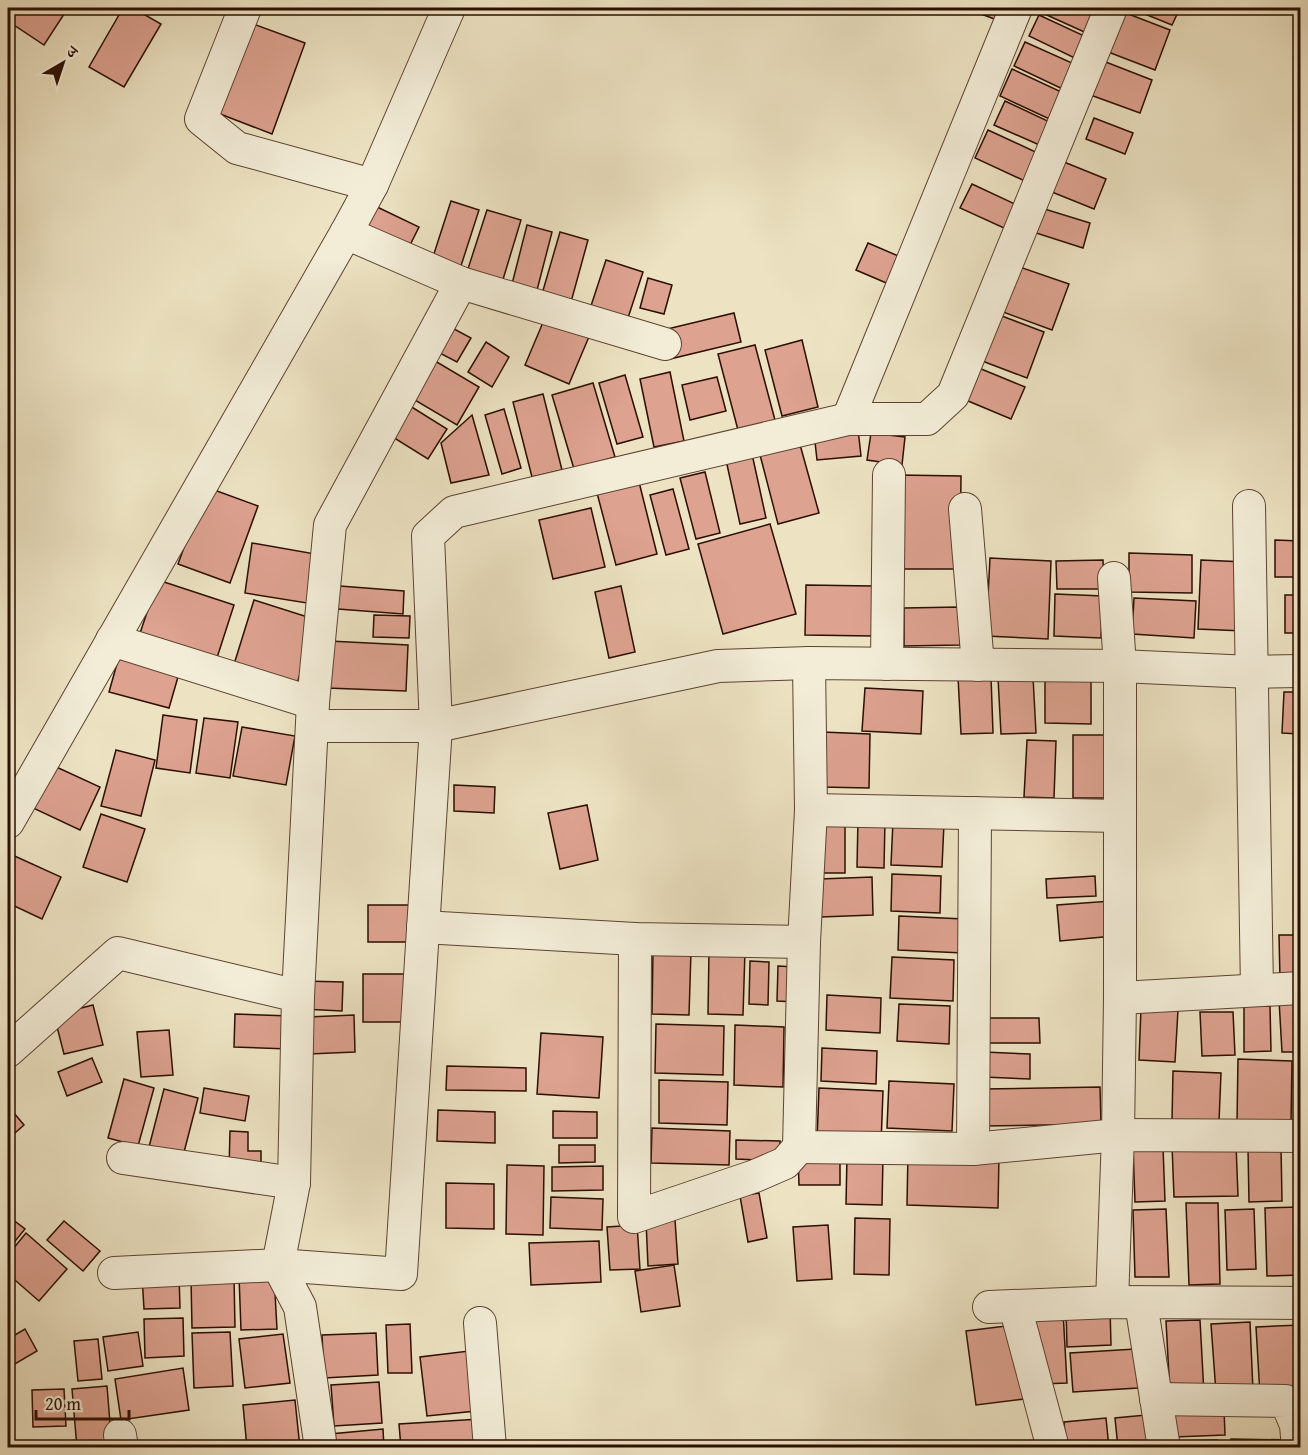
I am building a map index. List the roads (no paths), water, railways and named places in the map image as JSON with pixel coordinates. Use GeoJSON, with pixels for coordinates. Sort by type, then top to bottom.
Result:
{"type":"FeatureCollection","features":[{"type":"Feature","properties":{"kind":"street"},"geometry":{"type":"LineString","coordinates":[[245,8],[201,119],[237,148],[372,185]]}},
{"type":"Feature","properties":{"kind":"street"},"geometry":{"type":"LineString","coordinates":[[8,822],[346,233],[372,185],[449,8]]}},
{"type":"Feature","properties":{"kind":"street"},"geometry":{"type":"LineString","coordinates":[[848,419],[1016,8]]}},
{"type":"Feature","properties":{"kind":"street"},"geometry":{"type":"LineString","coordinates":[[114,1273],[278,1264],[401,1274],[436,726],[428,536],[454,512],[848,419],[927,420],[953,395],[1111,8]]}},
{"type":"Feature","properties":{"kind":"street"},"geometry":{"type":"LineString","coordinates":[[346,233],[461,284],[665,344]]}},
{"type":"Feature","properties":{"kind":"street"},"geometry":{"type":"LineString","coordinates":[[321,1448],[300,1307],[278,1264],[294,1183],[298,996],[312,715],[330,525],[461,284]]}},
{"type":"Feature","properties":{"kind":"street"},"geometry":{"type":"LineString","coordinates":[[887,664],[889,475]]}},
{"type":"Feature","properties":{"kind":"street"},"geometry":{"type":"LineString","coordinates":[[1249,506],[1257,990]]}},
{"type":"Feature","properties":{"kind":"street"},"geometry":{"type":"LineString","coordinates":[[965,509],[978,665]]}},
{"type":"Feature","properties":{"kind":"street"},"geometry":{"type":"LineString","coordinates":[[1114,578],[1120,666],[1118,1135],[1127,1303],[1156,1399],[1164,1448]]}},
{"type":"Feature","properties":{"kind":"street"},"geometry":{"type":"LineString","coordinates":[[112,640],[312,715],[436,726],[718,666],[809,663],[1120,666],[1251,672],[1300,671]]}},
{"type":"Feature","properties":{"kind":"street"},"geometry":{"type":"LineString","coordinates":[[635,939],[634,1217],[755,1176],[784,1163],[799,1147],[804,942],[811,810],[809,663]]}},
{"type":"Feature","properties":{"kind":"street"},"geometry":{"type":"LineString","coordinates":[[811,810],[1119,816]]}},
{"type":"Feature","properties":{"kind":"street"},"geometry":{"type":"LineString","coordinates":[[973,1149],[975,813]]}},
{"type":"Feature","properties":{"kind":"street"},"geometry":{"type":"LineString","coordinates":[[423,927],[635,939],[804,942]]}},
{"type":"Feature","properties":{"kind":"street"},"geometry":{"type":"LineString","coordinates":[[8,1051],[118,953],[298,996]]}},
{"type":"Feature","properties":{"kind":"street"},"geometry":{"type":"LineString","coordinates":[[1120,998],[1300,988]]}},
{"type":"Feature","properties":{"kind":"street"},"geometry":{"type":"LineString","coordinates":[[799,1147],[973,1149],[1118,1135],[1300,1136]]}},
{"type":"Feature","properties":{"kind":"street"},"geometry":{"type":"LineString","coordinates":[[123,1158],[294,1183]]}},
{"type":"Feature","properties":{"kind":"street"},"geometry":{"type":"LineString","coordinates":[[1053,1448],[1002,1307],[1127,1303],[1300,1303]]}},
{"type":"Feature","properties":{"kind":"street"},"geometry":{"type":"LineString","coordinates":[[480,1323],[490,1448]]}},
{"type":"Feature","properties":{"kind":"street"},"geometry":{"type":"LineString","coordinates":[[1156,1399],[1286,1401],[1296,1425],[1298,1448]]}}]}
